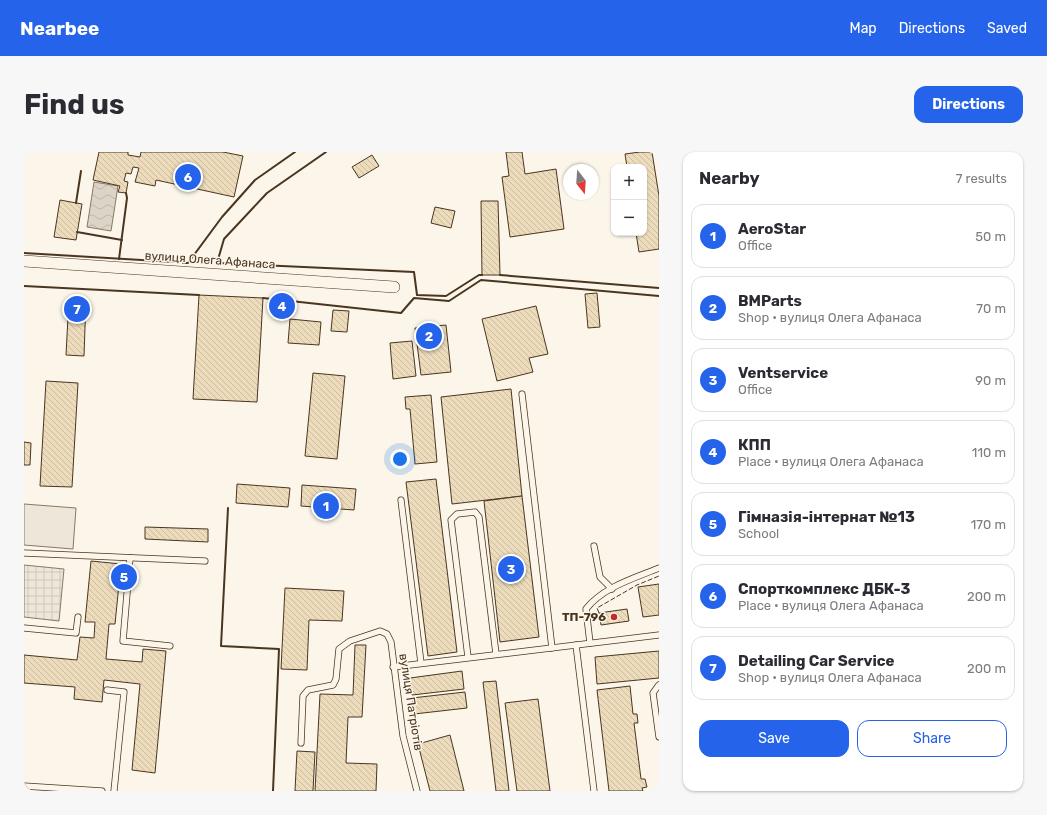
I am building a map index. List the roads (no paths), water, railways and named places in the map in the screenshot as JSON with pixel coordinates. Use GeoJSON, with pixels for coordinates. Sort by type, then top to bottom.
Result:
{"type":"FeatureCollection","features":[{"type":"Feature","properties":{"kind":"street","name":"вулиця Олега Афанаса"},"geometry":{"type":"LineString","coordinates":[[24,261],[394,287]]}},
{"type":"Feature","properties":{"kind":"lane"},"geometry":{"type":"LineString","coordinates":[[522,394],[552,648]]}},
{"type":"Feature","properties":{"kind":"lane"},"geometry":{"type":"LineString","coordinates":[[401,500],[421,663]]}},
{"type":"Feature","properties":{"kind":"lane"},"geometry":{"type":"LineString","coordinates":[[468,657],[451,520],[457,514],[475,512],[479,517],[496,654]]}},
{"type":"Feature","properties":{"kind":"lane"},"geometry":{"type":"LineString","coordinates":[[594,546],[600,577],[612,589]]}},
{"type":"Feature","properties":{"kind":"lane"},"geometry":{"type":"LineString","coordinates":[[24,553],[205,561]]}},
{"type":"Feature","properties":{"kind":"lane"},"geometry":{"type":"LineString","coordinates":[[130,558],[123,641],[170,646]]}},
{"type":"Feature","properties":{"kind":"lane"},"geometry":{"type":"LineString","coordinates":[[590,643],[586,609],[592,601],[612,589],[659,568]]}},
{"type":"Feature","properties":{"kind":"lane"},"geometry":{"type":"LineString","coordinates":[[24,628],[76,633],[78,617]]}},
{"type":"Feature","properties":{"kind":"lane","name":"вулиця Патріотів"},"geometry":{"type":"LineString","coordinates":[[301,743],[303,696],[308,690],[333,685],[336,679],[339,649],[350,641],[380,631],[387,634],[391,642],[403,736],[417,791]]}},
{"type":"Feature","properties":{"kind":"lane"},"geometry":{"type":"LineString","coordinates":[[393,667],[659,635]]}},
{"type":"Feature","properties":{"kind":"lane"},"geometry":{"type":"LineString","coordinates":[[576,645],[594,791]]}},
{"type":"Feature","properties":{"kind":"lane"},"geometry":{"type":"LineString","coordinates":[[659,685],[653,693],[659,737]]}},
{"type":"Feature","properties":{"kind":"lane"},"geometry":{"type":"LineString","coordinates":[[107,690],[124,692],[114,791]]}},
{"type":"Feature","properties":{"kind":"lane"},"geometry":{"type":"LineString","coordinates":[[24,786],[102,791]]}},
{"type":"Feature","properties":{"kind":"water"},"geometry":{"type":"Polygon","coordinates":[[[94,182],[118,186],[111,231],[87,227],[94,182]]]}},
{"type":"Feature","properties":{"kind":"place","name":"Спорткомплекс ДБК-3"},"geometry":{"type":"Point","coordinates":[188,177]}},
{"type":"Feature","properties":{"kind":"place","name":"КПП"},"geometry":{"type":"Point","coordinates":[282,306]}},
{"type":"Feature","properties":{"kind":"place","name":"Detailing Car Service"},"geometry":{"type":"Point","coordinates":[77,309]}},
{"type":"Feature","properties":{"kind":"place","name":"BMParts"},"geometry":{"type":"Point","coordinates":[429,336]}},
{"type":"Feature","properties":{"kind":"place","name":"AeroStar"},"geometry":{"type":"Point","coordinates":[326,506]}},
{"type":"Feature","properties":{"kind":"place","name":"Ventservice"},"geometry":{"type":"Point","coordinates":[511,569]}},
{"type":"Feature","properties":{"kind":"place","name":"Гімназія-інтернат №13"},"geometry":{"type":"Point","coordinates":[124,577]}},
{"type":"Feature","properties":{"kind":"place","name":"ТП-796"},"geometry":{"type":"Point","coordinates":[614,617]}}]}
